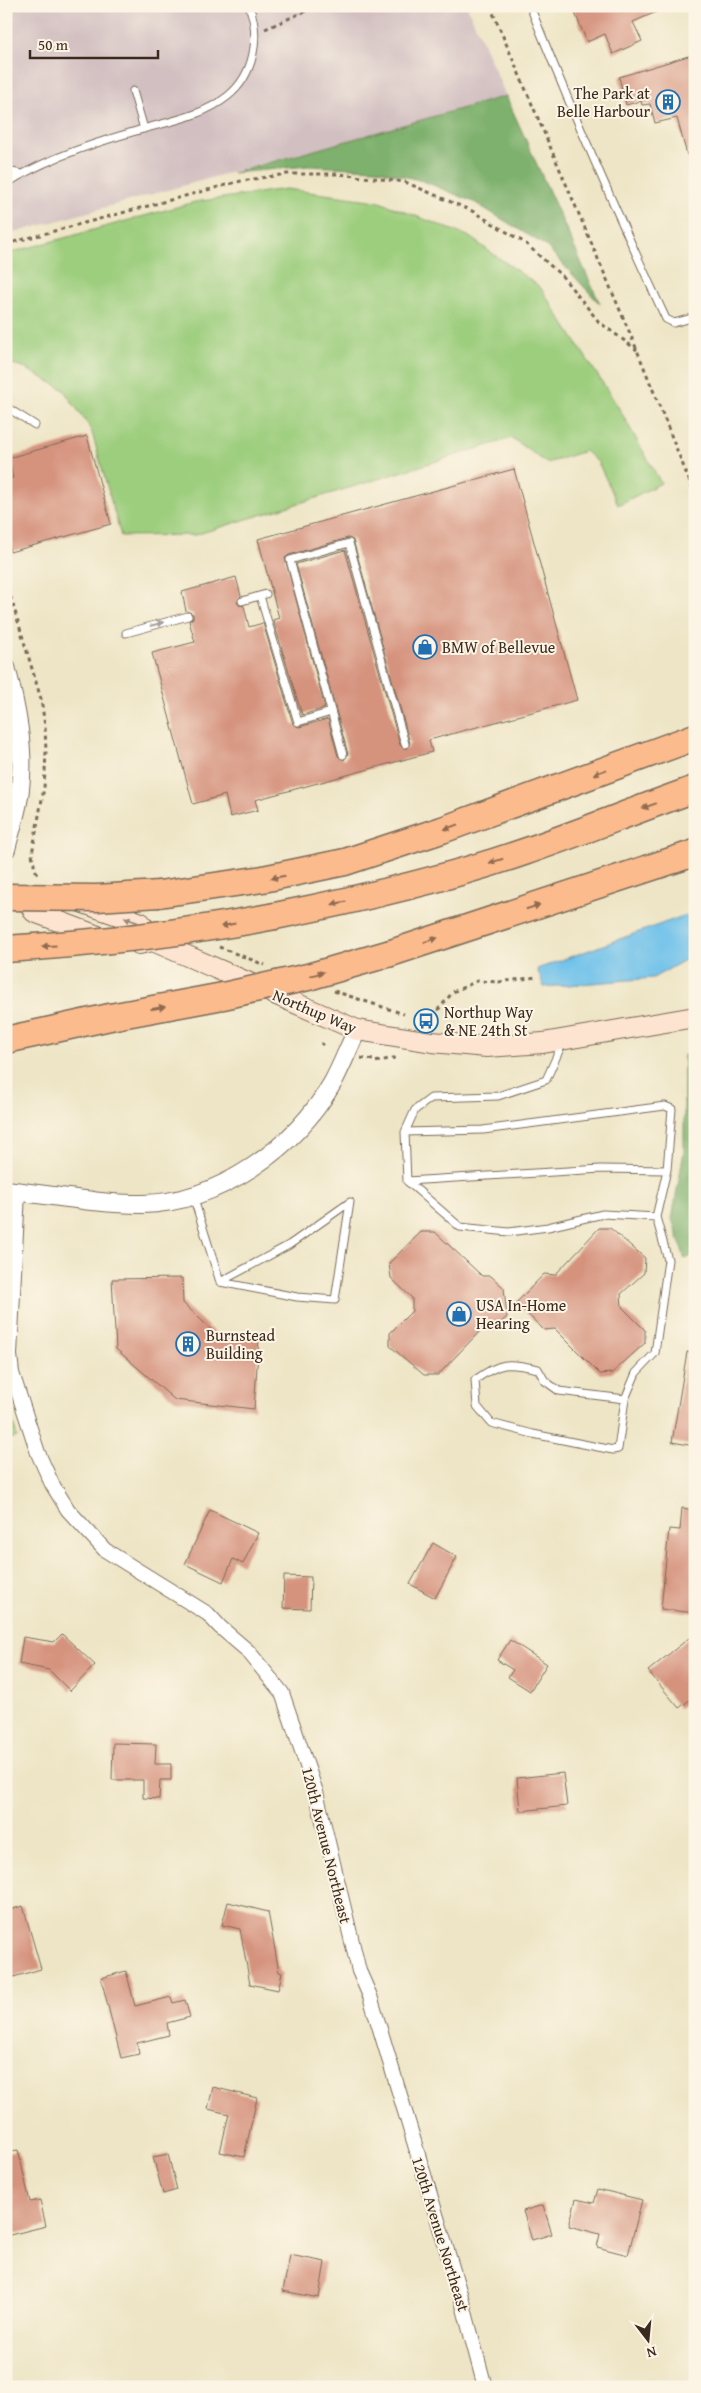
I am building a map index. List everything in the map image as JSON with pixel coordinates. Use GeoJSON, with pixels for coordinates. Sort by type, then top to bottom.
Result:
{"type":"FeatureCollection","features":[{"type":"Feature","properties":{"kind":"highway"},"geometry":{"type":"LineString","coordinates":[[12,893],[97,898],[159,894],[211,888],[304,872],[388,849],[695,737]]}},
{"type":"Feature","properties":{"kind":"highway"},"geometry":{"type":"LineString","coordinates":[[6,950],[141,937],[219,927],[403,888],[525,852],[695,789]]}},
{"type":"Feature","properties":{"kind":"highway"},"geometry":{"type":"LineString","coordinates":[[6,1040],[308,977],[391,953],[695,853]]}},
{"type":"Feature","properties":{"kind":"highway"},"geometry":{"type":"LineString","coordinates":[[6,1024],[110,1017]]}},
{"type":"Feature","properties":{"kind":"main road","name":"Northup Way"},"geometry":{"type":"LineString","coordinates":[[12,893],[45,889],[141,923],[153,941],[357,1030],[432,1042],[487,1047],[564,1039],[695,1017]]}},
{"type":"Feature","properties":{"kind":"main road"},"geometry":{"type":"LineString","coordinates":[[12,893],[34,912],[124,946],[153,941]]}},
{"type":"Feature","properties":{"kind":"street"},"geometry":{"type":"LineString","coordinates":[[6,667],[16,704],[22,758],[20,790],[6,849]]}},
{"type":"Feature","properties":{"kind":"street"},"geometry":{"type":"LineString","coordinates":[[12,1190],[119,1203],[145,1204],[193,1195],[232,1179],[271,1155],[305,1122],[333,1082],[357,1030]]}},
{"type":"Feature","properties":{"kind":"street","name":"120th Avenue Northeast"},"geometry":{"type":"LineString","coordinates":[[12,1190],[8,1357],[38,1453],[52,1484],[68,1510],[105,1550],[208,1614],[220,1628],[248,1651],[282,1693],[316,1792],[359,1971],[370,1996],[460,2297],[484,2387]]}},
{"type":"Feature","properties":{"kind":"lane"},"geometry":{"type":"LineString","coordinates":[[6,184],[22,174],[80,150],[199,112],[228,96],[241,82],[249,68],[254,52],[254,34],[249,6]]}},
{"type":"Feature","properties":{"kind":"lane"},"geometry":{"type":"LineString","coordinates":[[530,6],[565,93],[666,319],[674,323],[695,317]]}},
{"type":"Feature","properties":{"kind":"lane"},"geometry":{"type":"LineString","coordinates":[[133,91],[144,129]]}},
{"type":"Feature","properties":{"kind":"lane"},"geometry":{"type":"LineString","coordinates":[[695,155],[692,156],[695,167]]}},
{"type":"Feature","properties":{"kind":"lane"},"geometry":{"type":"LineString","coordinates":[[6,171],[22,174]]}},
{"type":"Feature","properties":{"kind":"lane"},"geometry":{"type":"LineString","coordinates":[[6,407],[35,425]]}},
{"type":"Feature","properties":{"kind":"lane"},"geometry":{"type":"LineString","coordinates":[[343,755],[290,560],[349,543],[405,744]]}},
{"type":"Feature","properties":{"kind":"lane"},"geometry":{"type":"LineString","coordinates":[[242,601],[263,595],[298,722],[331,712]]}},
{"type":"Feature","properties":{"kind":"lane"},"geometry":{"type":"LineString","coordinates":[[126,633],[188,616]]}},
{"type":"Feature","properties":{"kind":"lane"},"geometry":{"type":"LineString","coordinates":[[564,1039],[546,1080],[498,1096],[431,1098],[415,1110],[405,1132],[407,1181],[460,1227],[509,1232],[548,1227],[603,1214],[656,1217]]}},
{"type":"Feature","properties":{"kind":"lane"},"geometry":{"type":"LineString","coordinates":[[405,1132],[483,1130],[665,1106],[672,1109],[667,1170],[656,1217],[668,1260],[655,1353],[636,1373],[624,1399],[618,1449],[613,1450],[533,1434],[491,1423],[477,1406],[475,1380],[496,1366],[518,1364],[538,1368],[545,1381],[559,1391],[624,1399]]}},
{"type":"Feature","properties":{"kind":"lane"},"geometry":{"type":"LineString","coordinates":[[407,1181],[601,1168],[667,1170]]}},
{"type":"Feature","properties":{"kind":"lane"},"geometry":{"type":"LineString","coordinates":[[193,1195],[220,1282]]}},
{"type":"Feature","properties":{"kind":"lane"},"geometry":{"type":"LineString","coordinates":[[350,1202],[336,1300],[296,1297],[220,1282],[289,1245],[350,1202]]}},
{"type":"Feature","properties":{"kind":"path"},"geometry":{"type":"LineString","coordinates":[[296,6],[299,14]]}},
{"type":"Feature","properties":{"kind":"path"},"geometry":{"type":"LineString","coordinates":[[254,34],[317,6]]}},
{"type":"Feature","properties":{"kind":"path"},"geometry":{"type":"LineString","coordinates":[[490,6],[636,350],[695,495]]}},
{"type":"Feature","properties":{"kind":"path"},"geometry":{"type":"LineString","coordinates":[[6,244],[241,181],[287,174],[339,174],[405,182],[472,211],[525,243],[562,276],[599,322],[636,350]]}},
{"type":"Feature","properties":{"kind":"path"},"geometry":{"type":"LineString","coordinates":[[6,581],[20,623]]}},
{"type":"Feature","properties":{"kind":"path"},"geometry":{"type":"LineString","coordinates":[[214,946],[269,966]]}},
{"type":"Feature","properties":{"kind":"path"},"geometry":{"type":"LineString","coordinates":[[432,1042],[438,1011],[453,992],[477,981],[499,982],[537,977]]}},
{"type":"Feature","properties":{"kind":"path"},"geometry":{"type":"LineString","coordinates":[[332,991],[350,998],[405,1012]]}},
{"type":"Feature","properties":{"kind":"path"},"geometry":{"type":"LineString","coordinates":[[373,1060],[375,1062],[394,1058],[394,1056]]}},
{"type":"Feature","properties":{"kind":"shaded area"},"geometry":{"type":"Polygon","coordinates":[[[6,6],[467,6],[506,96],[6,235],[6,6]]]}},
{"type":"Feature","properties":{"kind":"green space"},"geometry":{"type":"Polygon","coordinates":[[[506,96],[600,304],[546,246],[474,202],[423,181],[375,169],[308,166],[233,173],[506,96]]]}},
{"type":"Feature","properties":{"kind":"green space"},"geometry":{"type":"Polygon","coordinates":[[[286,189],[377,201],[468,236],[540,287],[617,405],[661,483],[618,505],[598,462],[585,451],[547,463],[512,438],[195,535],[121,536],[91,429],[63,389],[21,366],[6,363],[6,254],[195,202],[286,189]]]}},
{"type":"Feature","properties":{"kind":"green space"},"geometry":{"type":"Polygon","coordinates":[[[684,1055],[695,1055],[695,1255],[685,1259],[672,1219],[684,1151],[684,1055]]]}},
{"type":"Feature","properties":{"kind":"green space"},"geometry":{"type":"Polygon","coordinates":[[[6,1396],[17,1437],[6,1440],[6,1396]]]}},
{"type":"Feature","properties":{"kind":"water"},"geometry":{"type":"Polygon","coordinates":[[[686,915],[695,923],[694,955],[653,978],[544,987],[537,969],[686,915]]]}},
{"type":"Feature","properties":{"kind":"building"},"geometry":{"type":"Polygon","coordinates":[[[572,6],[670,6],[633,22],[642,41],[613,54],[605,34],[587,42],[572,6]]]}},
{"type":"Feature","properties":{"kind":"building","name":"The Park at Belle Harbour"},"geometry":{"type":"Polygon","coordinates":[[[695,54],[695,150],[687,155],[677,118],[655,123],[650,104],[642,105],[641,101],[626,105],[619,77],[695,54]]]}},
{"type":"Feature","properties":{"kind":"building"},"geometry":{"type":"Polygon","coordinates":[[[87,436],[111,524],[10,552],[6,538],[6,480],[13,478],[8,458],[87,436]]]}},
{"type":"Feature","properties":{"kind":"building","name":"BMW of Bellevue"},"geometry":{"type":"Polygon","coordinates":[[[514,469],[577,700],[429,740],[432,752],[255,800],[258,810],[230,817],[225,795],[193,804],[152,653],[195,642],[189,621],[193,618],[193,614],[186,611],[182,592],[236,577],[241,596],[237,602],[239,605],[244,606],[249,627],[263,623],[293,724],[299,727],[328,719],[338,756],[344,760],[348,754],[296,564],[345,550],[400,745],[407,749],[410,743],[353,540],[348,538],[289,555],[285,558],[325,708],[302,715],[273,620],[279,618],[258,539],[514,469]]]}},
{"type":"Feature","properties":{"kind":"building"},"geometry":{"type":"Polygon","coordinates":[[[599,1228],[610,1228],[645,1258],[644,1273],[621,1294],[622,1307],[645,1330],[645,1343],[612,1373],[600,1374],[555,1329],[544,1330],[516,1303],[544,1274],[555,1275],[599,1228]]]}},
{"type":"Feature","properties":{"kind":"building"},"geometry":{"type":"Polygon","coordinates":[[[421,1232],[435,1232],[482,1276],[491,1276],[504,1288],[507,1317],[492,1331],[481,1330],[438,1375],[424,1375],[390,1346],[390,1333],[412,1311],[412,1298],[391,1278],[389,1263],[421,1232]]]}},
{"type":"Feature","properties":{"kind":"building","name":"Burnstead Building"},"geometry":{"type":"Polygon","coordinates":[[[182,1278],[183,1303],[217,1335],[259,1339],[254,1409],[175,1400],[116,1349],[112,1279],[182,1278]]]}},
{"type":"Feature","properties":{"kind":"building"},"geometry":{"type":"Polygon","coordinates":[[[687,1352],[695,1353],[695,1446],[672,1442],[687,1352]]]}},
{"type":"Feature","properties":{"kind":"building"},"geometry":{"type":"Polygon","coordinates":[[[682,1508],[695,1510],[695,1613],[661,1609],[669,1529],[680,1530],[682,1508]]]}},
{"type":"Feature","properties":{"kind":"building"},"geometry":{"type":"Polygon","coordinates":[[[210,1510],[258,1533],[243,1564],[233,1559],[223,1582],[185,1564],[210,1510]]]}},
{"type":"Feature","properties":{"kind":"building"},"geometry":{"type":"Polygon","coordinates":[[[433,1543],[457,1557],[435,1598],[410,1584],[433,1543]]]}},
{"type":"Feature","properties":{"kind":"building"},"geometry":{"type":"Polygon","coordinates":[[[284,1576],[311,1577],[310,1609],[283,1608],[284,1576]]]}},
{"type":"Feature","properties":{"kind":"building"},"geometry":{"type":"Polygon","coordinates":[[[62,1634],[95,1665],[70,1691],[49,1670],[19,1664],[23,1637],[54,1642],[62,1634]]]}},
{"type":"Feature","properties":{"kind":"building"},"geometry":{"type":"Polygon","coordinates":[[[689,1638],[695,1644],[695,1696],[679,1708],[648,1671],[689,1638]]]}},
{"type":"Feature","properties":{"kind":"building"},"geometry":{"type":"Polygon","coordinates":[[[510,1640],[547,1664],[530,1691],[508,1677],[513,1670],[497,1660],[510,1640]]]}},
{"type":"Feature","properties":{"kind":"building"},"geometry":{"type":"Polygon","coordinates":[[[113,1743],[156,1744],[155,1764],[171,1764],[171,1780],[160,1780],[159,1799],[143,1798],[143,1780],[112,1780],[113,1743]]]}},
{"type":"Feature","properties":{"kind":"building"},"geometry":{"type":"Polygon","coordinates":[[[563,1773],[567,1806],[520,1811],[517,1778],[563,1773]]]}},
{"type":"Feature","properties":{"kind":"building"},"geometry":{"type":"Polygon","coordinates":[[[228,1902],[268,1912],[279,1972],[282,1973],[278,1990],[250,1984],[240,1929],[222,1925],[228,1902]]]}},
{"type":"Feature","properties":{"kind":"building"},"geometry":{"type":"Polygon","coordinates":[[[23,1906],[41,1969],[10,1978],[6,1965],[6,1911],[23,1906]]]}},
{"type":"Feature","properties":{"kind":"building"},"geometry":{"type":"Polygon","coordinates":[[[126,1971],[135,2006],[171,1997],[173,2003],[185,2000],[190,2017],[167,2023],[169,2035],[137,2043],[139,2054],[121,2058],[101,1978],[126,1971]]]}},
{"type":"Feature","properties":{"kind":"building"},"geometry":{"type":"Polygon","coordinates":[[[213,2087],[257,2098],[244,2157],[220,2152],[229,2114],[208,2109],[213,2087]]]}},
{"type":"Feature","properties":{"kind":"building"},"geometry":{"type":"Polygon","coordinates":[[[18,2150],[30,2202],[40,2200],[46,2226],[6,2236],[6,2152],[18,2150]]]}},
{"type":"Feature","properties":{"kind":"building"},"geometry":{"type":"Polygon","coordinates":[[[168,2154],[177,2190],[163,2194],[153,2157],[168,2154]]]}},
{"type":"Feature","properties":{"kind":"building"},"geometry":{"type":"Polygon","coordinates":[[[598,2189],[642,2200],[628,2255],[597,2247],[600,2234],[569,2226],[576,2199],[594,2203],[598,2189]]]}},
{"type":"Feature","properties":{"kind":"building"},"geometry":{"type":"Polygon","coordinates":[[[543,2205],[552,2234],[532,2240],[523,2211],[543,2205]]]}},
{"type":"Feature","properties":{"kind":"building"},"geometry":{"type":"Polygon","coordinates":[[[290,2255],[325,2262],[319,2298],[283,2291],[290,2255]]]}},
{"type":"Feature","properties":{"kind":"place","name":"The Park at Belle Harbour"},"geometry":{"type":"Point","coordinates":[668,102]}},
{"type":"Feature","properties":{"kind":"place","name":"BMW of Bellevue"},"geometry":{"type":"Point","coordinates":[425,647]}},
{"type":"Feature","properties":{"kind":"place","name":"Northup Way & NE 24th St"},"geometry":{"type":"Point","coordinates":[426,1021]}},
{"type":"Feature","properties":{"kind":"place","name":"USA In-Home Hearing"},"geometry":{"type":"Point","coordinates":[459,1314]}},
{"type":"Feature","properties":{"kind":"place","name":"Burnstead Building"},"geometry":{"type":"Point","coordinates":[188,1344]}}]}
